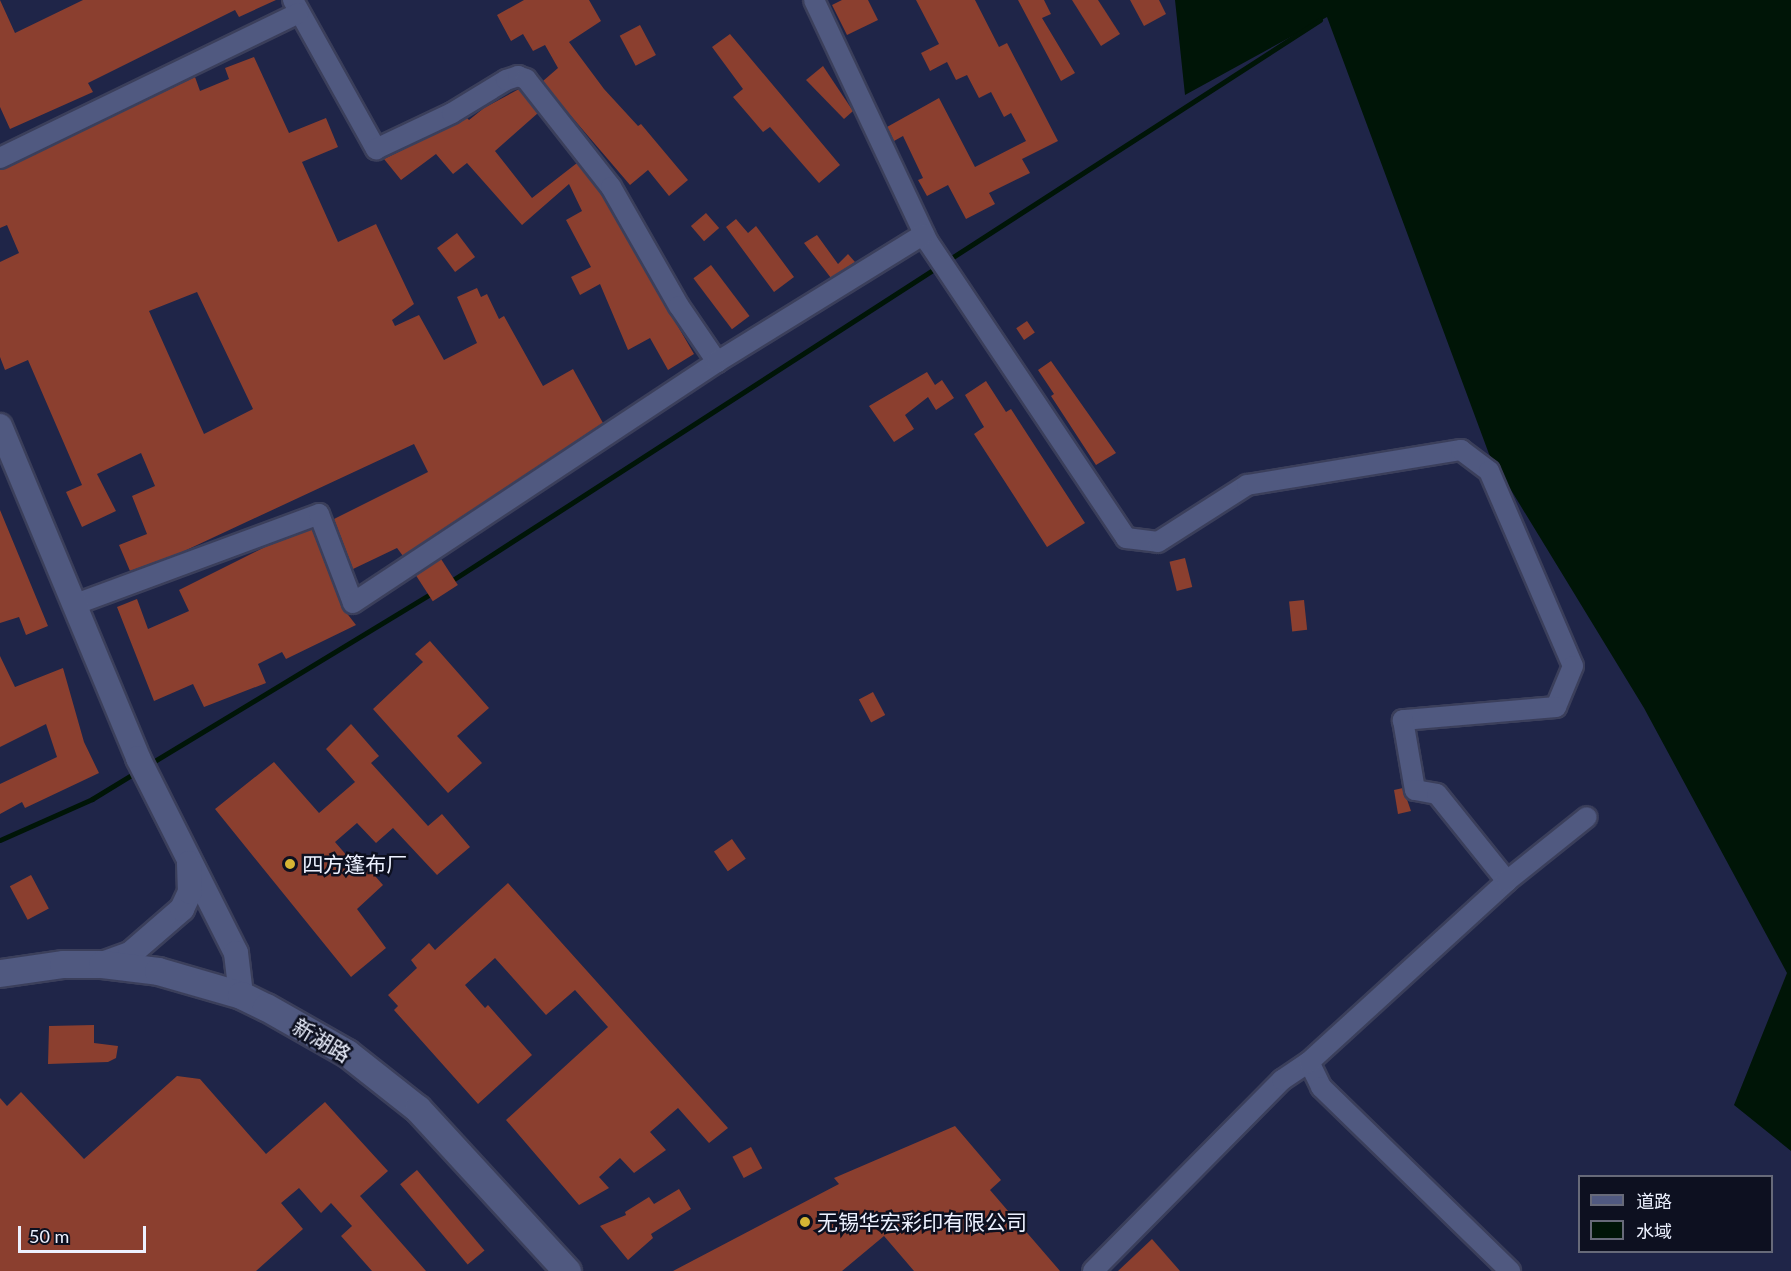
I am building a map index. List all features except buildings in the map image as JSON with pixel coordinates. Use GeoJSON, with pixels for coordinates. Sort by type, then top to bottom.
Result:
{"type":"FeatureCollection","features":[{"type":"Feature","properties":{"kind":"main road","name":"新湖路"},"geometry":{"type":"LineString","coordinates":[[0,973],[63,964],[102,964],[158,971],[241,995],[347,1053],[418,1109],[567,1271]]}},
{"type":"Feature","properties":{"kind":"street"},"geometry":{"type":"LineString","coordinates":[[813,0],[926,238],[1126,538],[1158,542],[1247,485],[1461,450],[1490,471],[1573,666],[1556,708],[1403,720],[1415,790],[1437,794],[1507,882]]}},
{"type":"Feature","properties":{"kind":"street"},"geometry":{"type":"LineString","coordinates":[[0,158],[296,7],[376,149],[452,113],[506,80],[518,76],[526,79],[611,187],[679,306],[717,362]]}},
{"type":"Feature","properties":{"kind":"street"},"geometry":{"type":"LineString","coordinates":[[76,604],[319,514],[353,603],[717,362],[926,238]]}},
{"type":"Feature","properties":{"kind":"street"},"geometry":{"type":"LineString","coordinates":[[0,426],[76,604],[138,758],[236,953],[241,995]]}},
{"type":"Feature","properties":{"kind":"street"},"geometry":{"type":"LineString","coordinates":[[1093,1271],[1274,1088],[1309,1062],[1507,882],[1587,817]]}},
{"type":"Feature","properties":{"kind":"street"},"geometry":{"type":"LineString","coordinates":[[102,964],[130,954],[182,909],[190,892],[187,855]]}},
{"type":"Feature","properties":{"kind":"street"},"geometry":{"type":"LineString","coordinates":[[1309,1062],[1321,1088],[1510,1271]]}},
{"type":"Feature","properties":{"kind":"water"},"geometry":{"type":"Polygon","coordinates":[[[1175,0],[1791,0],[1791,1151],[1734,1105],[1787,973],[1644,708],[1489,454],[1327,17],[1185,95],[1175,0]]]}},
{"type":"Feature","properties":{"kind":"waterway"},"geometry":{"type":"LineString","coordinates":[[448,583],[1320,20]]}},
{"type":"Feature","properties":{"kind":"waterway"},"geometry":{"type":"LineString","coordinates":[[148,765],[435,591]]}},
{"type":"Feature","properties":{"kind":"waterway"},"geometry":{"type":"LineString","coordinates":[[0,840],[92,799],[138,771]]}},
{"type":"Feature","properties":{"kind":"place","name":"四方篷布厂"},"geometry":{"type":"Point","coordinates":[290,864]}},
{"type":"Feature","properties":{"kind":"place","name":"无锡华宏彩印有限公司"},"geometry":{"type":"Point","coordinates":[805,1222]}}]}
